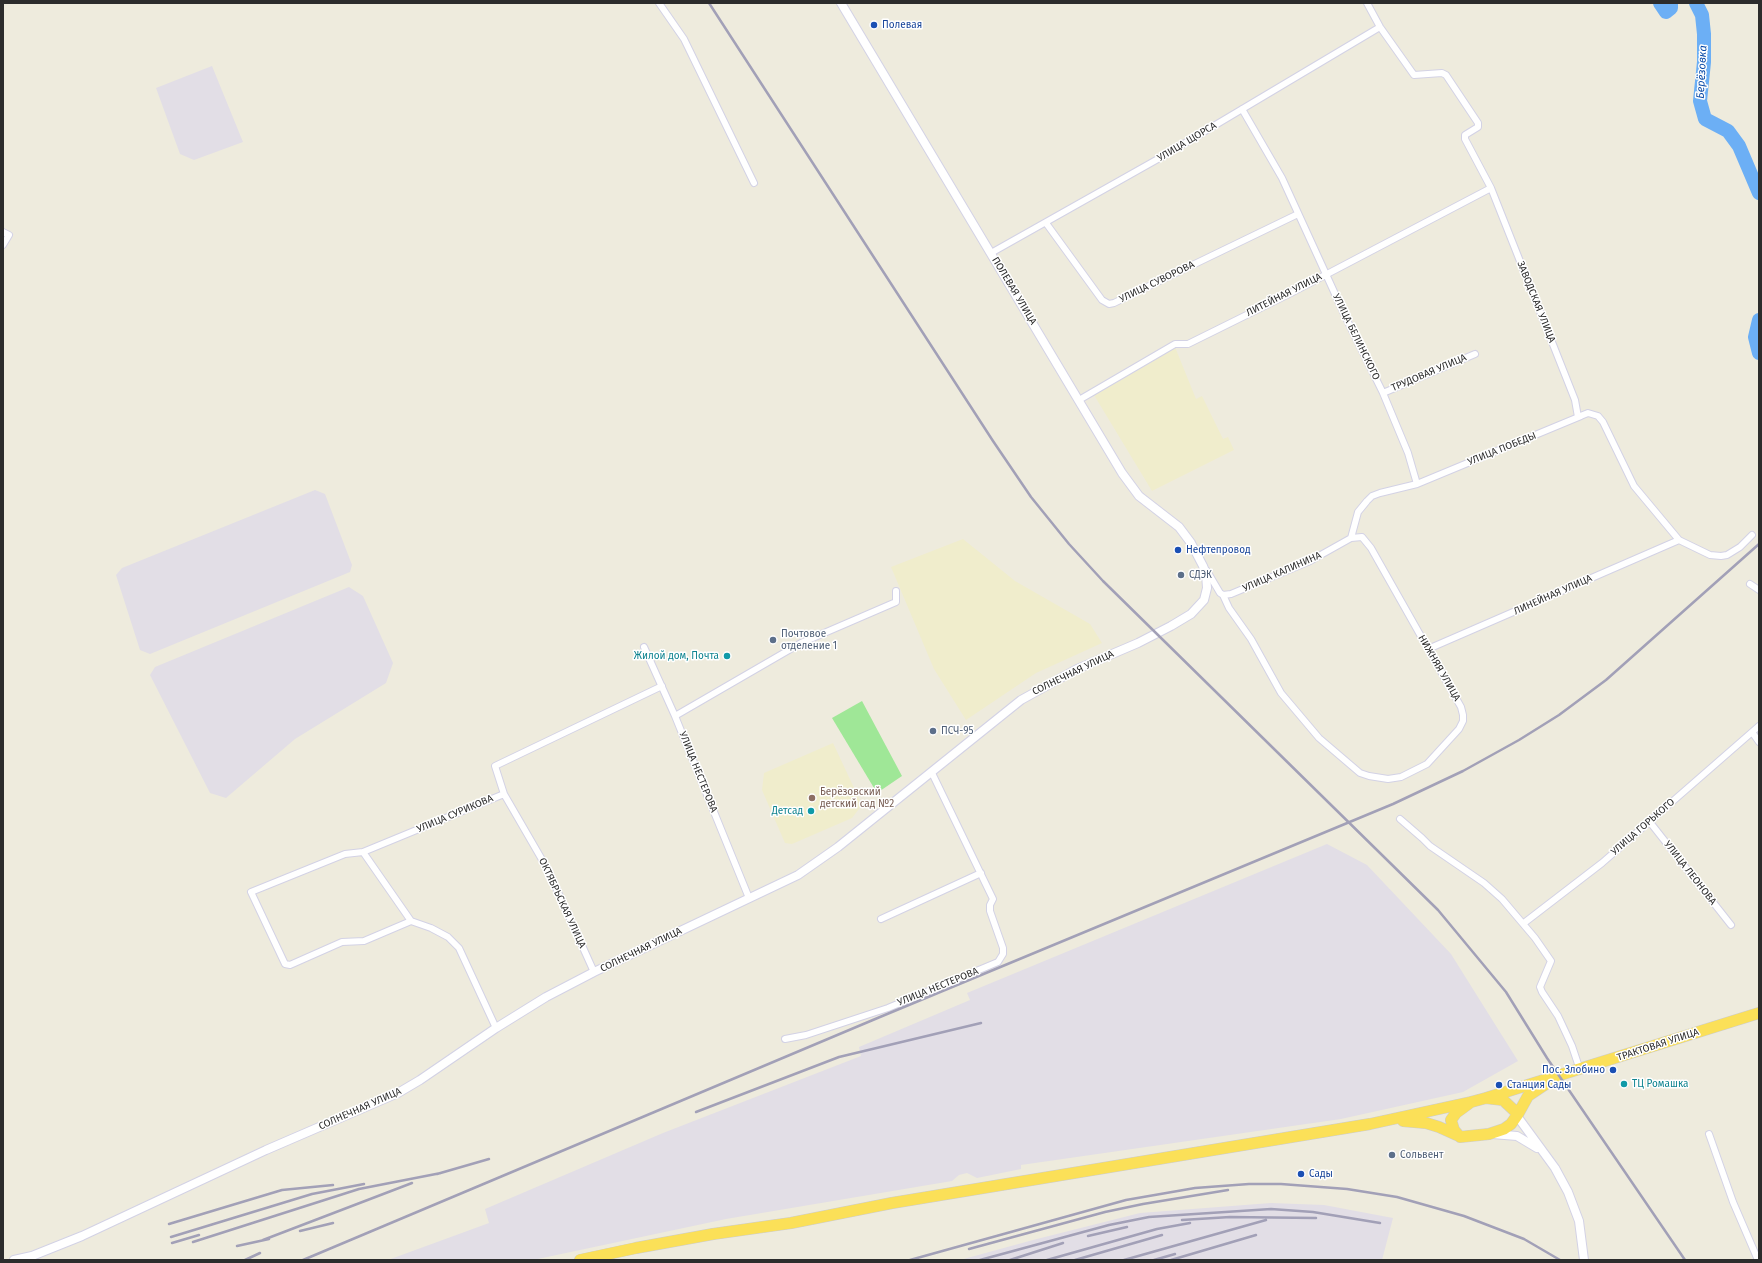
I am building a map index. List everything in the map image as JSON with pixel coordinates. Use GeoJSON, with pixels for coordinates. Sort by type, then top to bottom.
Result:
{"type":"FeatureCollection","features":[{"type":"Feature","properties":{"kind":"highway","name":"ТРАКТОВАЯ УЛИЦА"},"geometry":{"type":"LineString","coordinates":[[1370,1124],[1486,1098],[1580,1070],[1759,1013]]}},
{"type":"Feature","properties":{"kind":"highway"},"geometry":{"type":"LineString","coordinates":[[580,1260],[636,1248],[713,1234],[791,1223],[892,1203],[1370,1124],[1405,1121],[1426,1123],[1439,1127],[1460,1137],[1489,1134],[1504,1129],[1511,1124],[1528,1096],[1556,1077]]}},
{"type":"Feature","properties":{"kind":"highway"},"geometry":{"type":"LineString","coordinates":[[1486,1098],[1503,1100],[1517,1115]]}},
{"type":"Feature","properties":{"kind":"highway"},"geometry":{"type":"LineString","coordinates":[[1460,1137],[1454,1130],[1451,1120],[1456,1112],[1471,1102]]}},
{"type":"Feature","properties":{"kind":"street"},"geometry":{"type":"LineString","coordinates":[[659,3],[684,39],[754,183]]}},
{"type":"Feature","properties":{"kind":"street","name":"ПОЛЕВАЯ УЛИЦА"},"geometry":{"type":"LineString","coordinates":[[841,3],[1131,486],[1149,504],[1179,527],[1191,543],[1203,566]]}},
{"type":"Feature","properties":{"kind":"street","name":"ЗАВОДСКАЯ УЛИЦА"},"geometry":{"type":"LineString","coordinates":[[1367,3],[1380,28],[1414,75],[1442,72],[1446,75],[1478,123],[1478,126],[1466,136],[1465,139],[1491,188],[1575,400],[1578,417]]}},
{"type":"Feature","properties":{"kind":"street","name":"УЛИЦА ЩОРСА"},"geometry":{"type":"LineString","coordinates":[[991,253],[1165,155],[1380,28]]}},
{"type":"Feature","properties":{"kind":"street","name":"УЛИЦА БЕЛИНСКОГО"},"geometry":{"type":"LineString","coordinates":[[1242,110],[1282,178],[1383,393],[1408,453],[1417,484]]}},
{"type":"Feature","properties":{"kind":"street","name":"ЛИТЕЙНАЯ УЛИЦА"},"geometry":{"type":"LineString","coordinates":[[1079,400],[1175,344],[1188,344],[1291,293],[1491,188]]}},
{"type":"Feature","properties":{"kind":"street","name":"УЛИЦА СУВОРОВА"},"geometry":{"type":"LineString","coordinates":[[1046,223],[1102,300],[1109,304],[1114,303],[1298,214]]}},
{"type":"Feature","properties":{"kind":"street"},"geometry":{"type":"LineString","coordinates":[[3,232],[8,235],[3,246]]}},
{"type":"Feature","properties":{"kind":"street","name":"ТРУДОВАЯ УЛИЦА"},"geometry":{"type":"LineString","coordinates":[[1383,393],[1475,354]]}},
{"type":"Feature","properties":{"kind":"street","name":"УЛИЦА ПОБЕДЫ"},"geometry":{"type":"LineString","coordinates":[[1417,484],[1588,413],[1598,416],[1603,422],[1634,486],[1679,540]]}},
{"type":"Feature","properties":{"kind":"street"},"geometry":{"type":"LineString","coordinates":[[1351,538],[1358,512],[1367,501],[1380,493],[1417,484]]}},
{"type":"Feature","properties":{"kind":"street"},"geometry":{"type":"LineString","coordinates":[[1679,540],[1710,555],[1721,556],[1727,555],[1740,547],[1752,535]]}},
{"type":"Feature","properties":{"kind":"street","name":"НИЖНЯЯ УЛИЦА"},"geometry":{"type":"LineString","coordinates":[[1223,595],[1229,608],[1251,639],[1281,693],[1319,738],[1360,772],[1369,776],[1388,779],[1401,778],[1428,764],[1459,729],[1464,721],[1461,707],[1371,548],[1362,537],[1351,538]]}},
{"type":"Feature","properties":{"kind":"street","name":"УЛИЦА КАЛИНИНА"},"geometry":{"type":"LineString","coordinates":[[1223,595],[1231,594],[1310,561],[1351,538]]}},
{"type":"Feature","properties":{"kind":"street","name":"ЛИНЕЙНАЯ УЛИЦА"},"geometry":{"type":"LineString","coordinates":[[1428,649],[1679,540]]}},
{"type":"Feature","properties":{"kind":"street"},"geometry":{"type":"LineString","coordinates":[[1203,566],[1223,595]]}},
{"type":"Feature","properties":{"kind":"street","name":"СОЛНЕЧНАЯ УЛИЦА"},"geometry":{"type":"LineString","coordinates":[[14,1260],[32,1256],[82,1236],[266,1150],[398,1093],[420,1080],[496,1028],[546,997],[594,972],[798,875],[838,847],[1021,700],[1056,680],[1138,643],[1191,614],[1204,600],[1206,594],[1207,582],[1203,566]]}},
{"type":"Feature","properties":{"kind":"street"},"geometry":{"type":"LineString","coordinates":[[1750,584],[1759,590]]}},
{"type":"Feature","properties":{"kind":"street"},"geometry":{"type":"LineString","coordinates":[[675,716],[801,643],[896,602],[896,591]]}},
{"type":"Feature","properties":{"kind":"street","name":"УЛИЦА НЕСТЕРОВА"},"geometry":{"type":"LineString","coordinates":[[644,647],[675,716],[749,898]]}},
{"type":"Feature","properties":{"kind":"street","name":"УЛИЦА СУРИКОВА"},"geometry":{"type":"LineString","coordinates":[[412,921],[364,941],[342,942],[290,965],[285,964],[251,892],[345,854],[363,852],[504,794],[495,766],[662,686]]}},
{"type":"Feature","properties":{"kind":"street","name":"УЛИЦА ГОРЬКОГО"},"geometry":{"type":"LineString","coordinates":[[1524,923],[1602,863],[1759,726]]}},
{"type":"Feature","properties":{"kind":"street"},"geometry":{"type":"LineString","coordinates":[[1752,732],[1759,742]]}},
{"type":"Feature","properties":{"kind":"street","name":"УЛИЦА НЕСТЕРОВА"},"geometry":{"type":"LineString","coordinates":[[785,1039],[806,1035],[888,1008],[998,962],[1003,954],[1003,948],[990,911],[990,905],[993,899],[932,773]]}},
{"type":"Feature","properties":{"kind":"street","name":"ОКТЯБРЬСКАЯ УЛИЦА"},"geometry":{"type":"LineString","coordinates":[[504,794],[548,870],[594,972]]}},
{"type":"Feature","properties":{"kind":"street"},"geometry":{"type":"LineString","coordinates":[[1400,820],[1430,846],[1484,883],[1524,923],[1551,961],[1540,987],[1558,1016],[1572,1046],[1580,1070]]}},
{"type":"Feature","properties":{"kind":"street","name":"УЛИЦА ЛЕОНОВА"},"geometry":{"type":"LineString","coordinates":[[1649,821],[1731,924]]}},
{"type":"Feature","properties":{"kind":"street"},"geometry":{"type":"LineString","coordinates":[[363,852],[412,921],[432,928],[448,937],[460,948],[496,1028]]}},
{"type":"Feature","properties":{"kind":"street"},"geometry":{"type":"LineString","coordinates":[[881,919],[981,873]]}},
{"type":"Feature","properties":{"kind":"street"},"geometry":{"type":"LineString","coordinates":[[1517,1115],[1568,1192],[1579,1221],[1584,1260]]}},
{"type":"Feature","properties":{"kind":"street"},"geometry":{"type":"LineString","coordinates":[[1489,1134],[1517,1136],[1544,1154]]}},
{"type":"Feature","properties":{"kind":"street"},"geometry":{"type":"LineString","coordinates":[[1709,1134],[1733,1202],[1758,1260]]}},
{"type":"Feature","properties":{"kind":"shaded area"},"geometry":{"type":"Polygon","coordinates":[[[212,66],[243,142],[194,160],[180,154],[156,88],[212,66]]]}},
{"type":"Feature","properties":{"kind":"shaded area"},"geometry":{"type":"Polygon","coordinates":[[[1175,347],[1196,399],[1202,396],[1223,439],[1228,437],[1234,450],[1152,491],[1094,395],[1175,347]]]}},
{"type":"Feature","properties":{"kind":"shaded area"},"geometry":{"type":"Polygon","coordinates":[[[315,490],[325,494],[352,565],[350,572],[150,654],[140,650],[116,575],[122,568],[315,490]]]}},
{"type":"Feature","properties":{"kind":"shaded area"},"geometry":{"type":"Polygon","coordinates":[[[963,539],[1015,581],[1090,624],[1102,643],[1036,673],[966,720],[934,669],[891,567],[963,539]]]}},
{"type":"Feature","properties":{"kind":"shaded area"},"geometry":{"type":"Polygon","coordinates":[[[349,587],[363,596],[393,663],[386,683],[295,739],[226,798],[210,793],[150,675],[155,667],[349,587]]]}},
{"type":"Feature","properties":{"kind":"shaded area","name":"Берёзовский детский сад №2"},"geometry":{"type":"Polygon","coordinates":[[[833,743],[862,805],[852,818],[792,844],[785,843],[762,790],[764,773],[833,743]]]}},
{"type":"Feature","properties":{"kind":"shaded area"},"geometry":{"type":"Polygon","coordinates":[[[1327,844],[1367,865],[1451,954],[1518,1061],[1463,1092],[1341,1119],[1021,1165],[1021,1169],[977,1178],[967,1173],[959,1175],[952,1181],[726,1219],[533,1260],[388,1260],[489,1223],[485,1209],[663,1133],[861,1056],[859,1047],[970,1000],[967,993],[1327,844]]]}},
{"type":"Feature","properties":{"kind":"shaded area"},"geometry":{"type":"Polygon","coordinates":[[[1271,1203],[1324,1205],[1393,1218],[1382,1260],[960,1260],[1140,1213],[1271,1203]]]}},
{"type":"Feature","properties":{"kind":"green space"},"geometry":{"type":"Polygon","coordinates":[[[862,701],[902,776],[877,793],[832,718],[862,701]]]}},
{"type":"Feature","properties":{"kind":"waterway","name":"Берёзовка"},"geometry":{"type":"LineString","coordinates":[[1660,3],[1666,12],[1671,8],[1671,3]]}},
{"type":"Feature","properties":{"kind":"waterway","name":"Берёзовка"},"geometry":{"type":"LineString","coordinates":[[1696,3],[1702,15],[1704,34],[1704,62],[1700,101],[1705,119],[1728,131],[1739,146],[1759,193]]}},
{"type":"Feature","properties":{"kind":"waterway","name":"Берёзовка"},"geometry":{"type":"LineString","coordinates":[[1759,320],[1755,337],[1759,353]]}},
{"type":"Feature","properties":{"kind":"railway"},"geometry":{"type":"LineString","coordinates":[[709,3],[993,441],[1031,497],[1069,544],[1103,581],[1438,910],[1506,992],[1547,1058],[1685,1260]]}},
{"type":"Feature","properties":{"kind":"railway"},"geometry":{"type":"LineString","coordinates":[[303,1260],[880,1017],[1393,804],[1463,771],[1519,740],[1559,715],[1606,680],[1759,544]]}},
{"type":"Feature","properties":{"kind":"railway"},"geometry":{"type":"LineString","coordinates":[[696,1112],[839,1057],[981,1023]]}},
{"type":"Feature","properties":{"kind":"railway"},"geometry":{"type":"LineString","coordinates":[[437,1174],[489,1159]]}},
{"type":"Feature","properties":{"kind":"railway"},"geometry":{"type":"LineString","coordinates":[[193,1242],[359,1189],[441,1173]]}},
{"type":"Feature","properties":{"kind":"railway"},"geometry":{"type":"LineString","coordinates":[[263,1240],[412,1183]]}},
{"type":"Feature","properties":{"kind":"railway"},"geometry":{"type":"LineString","coordinates":[[171,1237],[312,1194],[364,1184]]}},
{"type":"Feature","properties":{"kind":"railway"},"geometry":{"type":"LineString","coordinates":[[910,1260],[1126,1200],[1195,1188],[1249,1184],[1281,1184],[1347,1189],[1397,1197],[1464,1216],[1524,1239],[1560,1260]]}},
{"type":"Feature","properties":{"kind":"railway"},"geometry":{"type":"LineString","coordinates":[[169,1224],[282,1190],[333,1185]]}},
{"type":"Feature","properties":{"kind":"railway"},"geometry":{"type":"LineString","coordinates":[[969,1249],[1105,1212],[1228,1190]]}},
{"type":"Feature","properties":{"kind":"railway"},"geometry":{"type":"LineString","coordinates":[[980,1260],[1109,1225],[1149,1217],[1271,1209],[1313,1212],[1380,1223]]}},
{"type":"Feature","properties":{"kind":"railway"},"geometry":{"type":"LineString","coordinates":[[1182,1220],[1230,1217],[1316,1218]]}},
{"type":"Feature","properties":{"kind":"railway"},"geometry":{"type":"LineString","coordinates":[[1124,1260],[1266,1220]]}},
{"type":"Feature","properties":{"kind":"railway"},"geometry":{"type":"LineString","coordinates":[[300,1231],[333,1223]]}},
{"type":"Feature","properties":{"kind":"railway"},"geometry":{"type":"LineString","coordinates":[[1047,1260],[1157,1229],[1190,1223]]}},
{"type":"Feature","properties":{"kind":"railway"},"geometry":{"type":"LineString","coordinates":[[1088,1236],[1127,1227]]}},
{"type":"Feature","properties":{"kind":"railway"},"geometry":{"type":"LineString","coordinates":[[172,1243],[199,1235]]}},
{"type":"Feature","properties":{"kind":"railway"},"geometry":{"type":"LineString","coordinates":[[1075,1260],[1162,1235]]}},
{"type":"Feature","properties":{"kind":"railway"},"geometry":{"type":"LineString","coordinates":[[1171,1260],[1256,1235]]}},
{"type":"Feature","properties":{"kind":"railway"},"geometry":{"type":"LineString","coordinates":[[237,1246],[269,1239]]}},
{"type":"Feature","properties":{"kind":"railway"},"geometry":{"type":"LineString","coordinates":[[1010,1260],[1063,1243]]}},
{"type":"Feature","properties":{"kind":"railway"},"geometry":{"type":"LineString","coordinates":[[245,1260],[260,1253]]}},
{"type":"Feature","properties":{"kind":"railway"},"geometry":{"type":"LineString","coordinates":[[1154,1260],[1175,1254]]}},
{"type":"Feature","properties":{"kind":"place","name":"Полевая"},"geometry":{"type":"Point","coordinates":[874,25]}},
{"type":"Feature","properties":{"kind":"place","name":"Нефтепровод"},"geometry":{"type":"Point","coordinates":[1178,550]}},
{"type":"Feature","properties":{"kind":"place","name":"СДЭК"},"geometry":{"type":"Point","coordinates":[1181,575]}},
{"type":"Feature","properties":{"kind":"place","name":"Почтовое отделение 1"},"geometry":{"type":"Point","coordinates":[773,640]}},
{"type":"Feature","properties":{"kind":"place","name":"Жилой дом, Почта"},"geometry":{"type":"Point","coordinates":[727,656]}},
{"type":"Feature","properties":{"kind":"place","name":"ПСЧ-95"},"geometry":{"type":"Point","coordinates":[933,731]}},
{"type":"Feature","properties":{"kind":"place","name":"Берёзовский детский сад №2"},"geometry":{"type":"Point","coordinates":[812,798]}},
{"type":"Feature","properties":{"kind":"place","name":"Детсад"},"geometry":{"type":"Point","coordinates":[811,811]}},
{"type":"Feature","properties":{"kind":"place","name":"Пос. Злобино"},"geometry":{"type":"Point","coordinates":[1613,1070]}},
{"type":"Feature","properties":{"kind":"place","name":"ТЦ Ромашка"},"geometry":{"type":"Point","coordinates":[1624,1084]}},
{"type":"Feature","properties":{"kind":"place","name":"Станция Сады"},"geometry":{"type":"Point","coordinates":[1499,1085]}},
{"type":"Feature","properties":{"kind":"place","name":"Сольвент"},"geometry":{"type":"Point","coordinates":[1392,1155]}},
{"type":"Feature","properties":{"kind":"place","name":"Сады"},"geometry":{"type":"Point","coordinates":[1301,1174]}}]}
